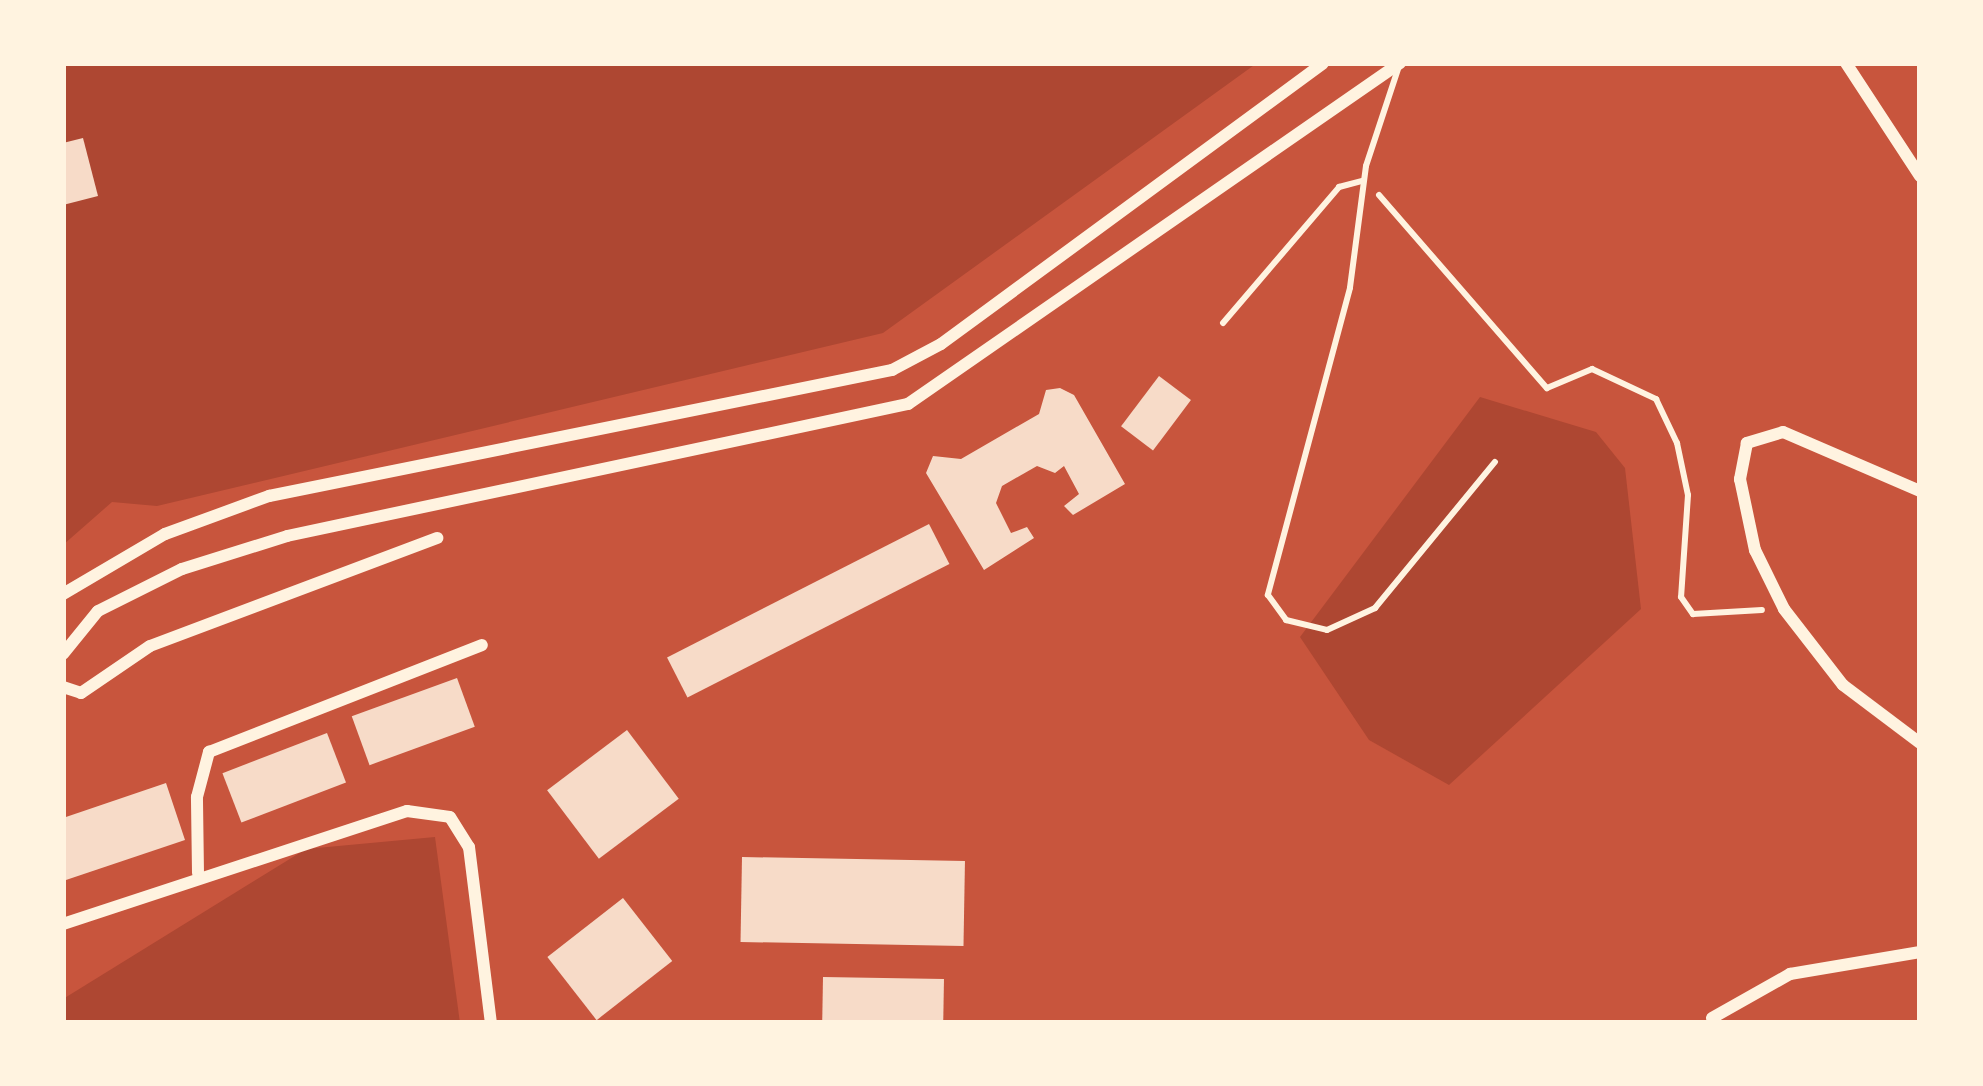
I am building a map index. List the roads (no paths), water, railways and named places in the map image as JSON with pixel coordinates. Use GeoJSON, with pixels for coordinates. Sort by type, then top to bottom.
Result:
{"type":"FeatureCollection","features":[{"type":"Feature","properties":{"kind":"street"},"geometry":{"type":"LineString","coordinates":[[63,594],[165,534],[269,496],[892,370],[941,344],[1323,63]]}},
{"type":"Feature","properties":{"kind":"street"},"geometry":{"type":"LineString","coordinates":[[63,654],[98,611],[182,569],[287,536],[908,404],[1400,63]]}},
{"type":"Feature","properties":{"kind":"street"},"geometry":{"type":"LineString","coordinates":[[1846,63],[1920,176]]}},
{"type":"Feature","properties":{"kind":"street"},"geometry":{"type":"LineString","coordinates":[[1920,491],[1783,432],[1747,443],[1740,479],[1755,550],[1784,609],[1843,685],[1920,743]]}},
{"type":"Feature","properties":{"kind":"street"},"geometry":{"type":"LineString","coordinates":[[63,687],[81,693],[149,646],[437,538]]}},
{"type":"Feature","properties":{"kind":"street"},"geometry":{"type":"LineString","coordinates":[[199,873],[197,797],[209,752],[482,645]]}},
{"type":"Feature","properties":{"kind":"street"},"geometry":{"type":"LineString","coordinates":[[63,924],[199,873],[407,811],[450,817],[469,847],[491,1023]]}},
{"type":"Feature","properties":{"kind":"street"},"geometry":{"type":"LineString","coordinates":[[1712,1018],[1790,974],[1920,952]]}},
{"type":"Feature","properties":{"kind":"lane"},"geometry":{"type":"LineString","coordinates":[[1400,63],[1362,182],[1350,288],[1268,595],[1286,620],[1327,630],[1375,608],[1495,462]]}},
{"type":"Feature","properties":{"kind":"lane"},"geometry":{"type":"LineString","coordinates":[[1223,323],[1339,188],[1362,182]]}}]}
